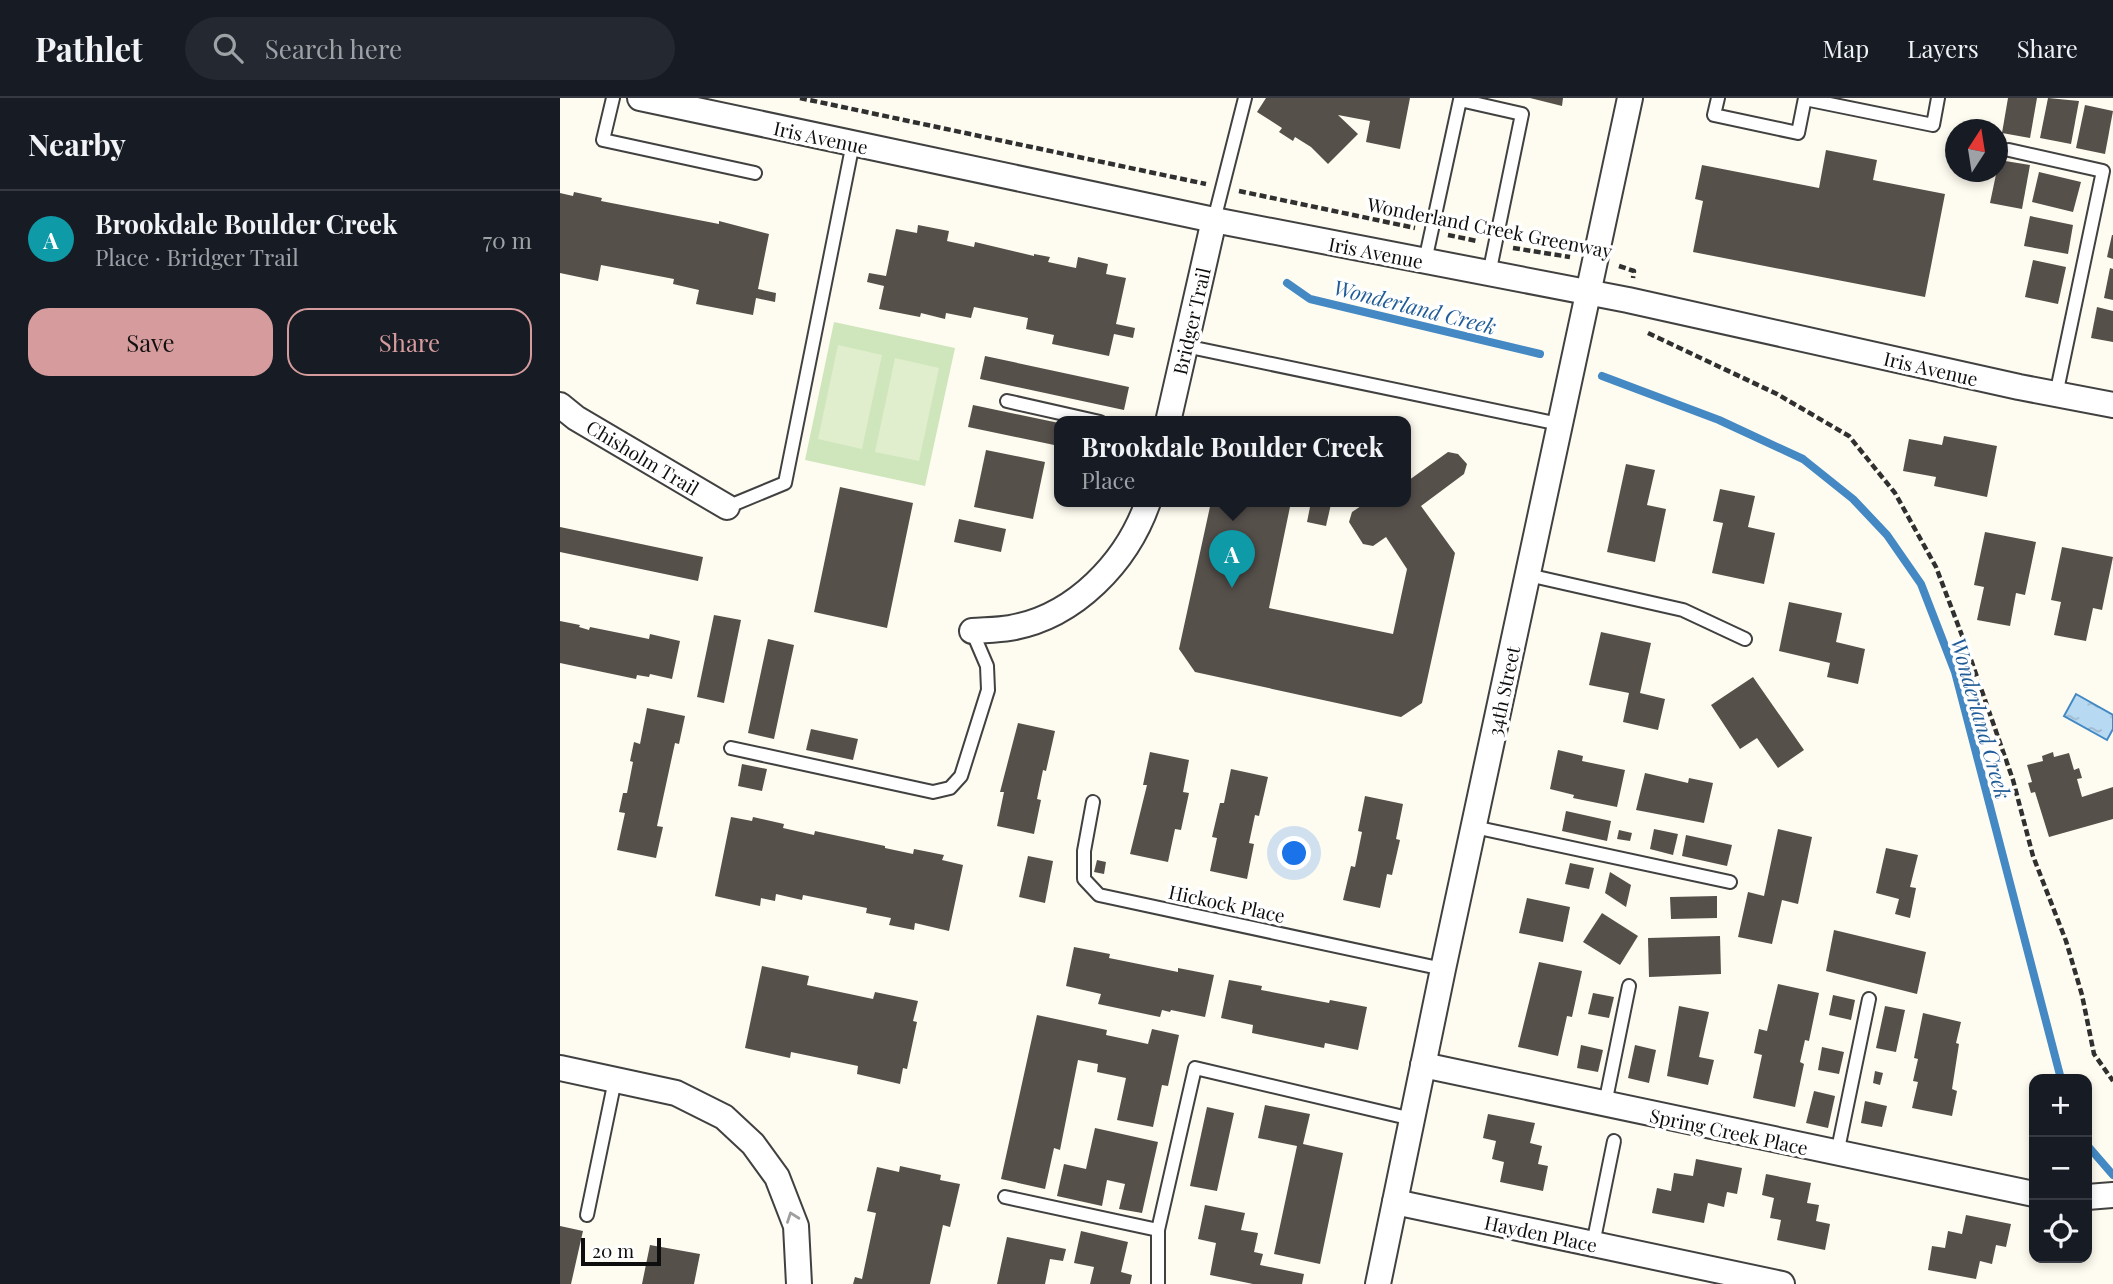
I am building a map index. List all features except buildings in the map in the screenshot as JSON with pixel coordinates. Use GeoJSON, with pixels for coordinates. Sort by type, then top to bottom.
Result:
{"type":"FeatureCollection","features":[{"type":"Feature","properties":{"kind":"street","name":"Iris Avenue"},"geometry":{"type":"LineString","coordinates":[[640,98],[1214,220],[1628,300],[2113,405]]}},
{"type":"Feature","properties":{"kind":"street","name":"34th Street"},"geometry":{"type":"LineString","coordinates":[[1378,1284],[1630,98]]}},
{"type":"Feature","properties":{"kind":"street","name":"Bridger Trail"},"geometry":{"type":"LineString","coordinates":[[1169,416],[1214,220]]}},
{"type":"Feature","properties":{"kind":"street","name":"Chisholm Trail"},"geometry":{"type":"LineString","coordinates":[[562,410],[727,507]]}},
{"type":"Feature","properties":{"kind":"street"},"geometry":{"type":"LineString","coordinates":[[972,631],[1012,628],[1031,622],[1082,596],[1120,556],[1136,533],[1146,507]]}},
{"type":"Feature","properties":{"kind":"street","name":"Spring Creek Place"},"geometry":{"type":"LineString","coordinates":[[1423,1065],[2029,1194]]}},
{"type":"Feature","properties":{"kind":"street"},"geometry":{"type":"LineString","coordinates":[[560,1068],[676,1093],[724,1117],[754,1144],[777,1177],[796,1226],[799,1284]]}},
{"type":"Feature","properties":{"kind":"street"},"geometry":{"type":"LineString","coordinates":[[2092,1197],[2113,1195]]}},
{"type":"Feature","properties":{"kind":"street","name":"Hayden Place"},"geometry":{"type":"LineString","coordinates":[[1395,1202],[1593,1244],[1685,1274],[1782,1284]]}},
{"type":"Feature","properties":{"kind":"lane"},"geometry":{"type":"LineString","coordinates":[[613,98],[603,140],[755,173]]}},
{"type":"Feature","properties":{"kind":"lane"},"geometry":{"type":"LineString","coordinates":[[1214,220],[1245,98]]}},
{"type":"Feature","properties":{"kind":"lane"},"geometry":{"type":"LineString","coordinates":[[1718,98],[1714,116],[1798,133],[1805,98],[1856,103],[1933,125],[1938,98]]}},
{"type":"Feature","properties":{"kind":"lane"},"geometry":{"type":"LineString","coordinates":[[1425,261],[1460,100],[1522,114],[1489,274]]}},
{"type":"Feature","properties":{"kind":"lane"},"geometry":{"type":"LineString","coordinates":[[727,507],[785,483],[853,144]]}},
{"type":"Feature","properties":{"kind":"lane"},"geometry":{"type":"LineString","coordinates":[[2009,150],[2103,171],[2056,394]]}},
{"type":"Feature","properties":{"kind":"lane"},"geometry":{"type":"LineString","coordinates":[[1185,346],[1559,424]]}},
{"type":"Feature","properties":{"kind":"lane"},"geometry":{"type":"LineString","coordinates":[[1007,401],[1073,416]]}},
{"type":"Feature","properties":{"kind":"lane"},"geometry":{"type":"LineString","coordinates":[[1528,575],[1683,610],[1745,639]]}},
{"type":"Feature","properties":{"kind":"lane"},"geometry":{"type":"LineString","coordinates":[[731,748],[933,792],[950,788],[961,776],[988,690],[987,666],[972,631]]}},
{"type":"Feature","properties":{"kind":"lane","name":"Hickock Place"},"geometry":{"type":"LineString","coordinates":[[1093,802],[1084,851],[1084,879],[1099,895],[1443,969]]}},
{"type":"Feature","properties":{"kind":"lane"},"geometry":{"type":"LineString","coordinates":[[1474,827],[1730,882]]}},
{"type":"Feature","properties":{"kind":"lane"},"geometry":{"type":"LineString","coordinates":[[1605,1104],[1629,986]]}},
{"type":"Feature","properties":{"kind":"lane"},"geometry":{"type":"LineString","coordinates":[[1837,1154],[1869,999]]}},
{"type":"Feature","properties":{"kind":"lane"},"geometry":{"type":"LineString","coordinates":[[1158,1284],[1158,1230],[1195,1069],[1412,1119]]}},
{"type":"Feature","properties":{"kind":"lane"},"geometry":{"type":"LineString","coordinates":[[587,1215],[615,1080]]}},
{"type":"Feature","properties":{"kind":"lane"},"geometry":{"type":"LineString","coordinates":[[1593,1244],[1614,1141]]}},
{"type":"Feature","properties":{"kind":"lane"},"geometry":{"type":"LineString","coordinates":[[1005,1197],[1158,1230]]}},
{"type":"Feature","properties":{"kind":"path","name":"Wonderland Creek Greenway"},"geometry":{"type":"LineString","coordinates":[[800,98],[1496,245],[1553,256],[1595,259],[1634,271],[1628,300]]}},
{"type":"Feature","properties":{"kind":"path"},"geometry":{"type":"LineString","coordinates":[[1642,332],[1777,394],[1849,436],[1895,493],[1936,567],[1969,654],[2013,780],[2033,856],[2069,952],[2082,995],[2094,1054],[2113,1082]]}},
{"type":"Feature","properties":{"kind":"green space"},"geometry":{"type":"Polygon","coordinates":[[[834,322],[955,348],[925,486],[805,460],[834,322]]]}},
{"type":"Feature","properties":{"kind":"green space"},"geometry":{"type":"Polygon","coordinates":[[[838,345],[882,355],[862,449],[818,439],[838,345]]]}},
{"type":"Feature","properties":{"kind":"green space"},"geometry":{"type":"Polygon","coordinates":[[[895,358],[939,368],[919,461],[875,452],[895,358]]]}},
{"type":"Feature","properties":{"kind":"water"},"geometry":{"type":"Polygon","coordinates":[[[2076,694],[2113,715],[2113,729],[2107,740],[2064,716],[2076,694]]]}},
{"type":"Feature","properties":{"kind":"waterway","name":"Wonderland Creek"},"geometry":{"type":"LineString","coordinates":[[1287,283],[1310,299],[1540,354]]}},
{"type":"Feature","properties":{"kind":"waterway","name":"Wonderland Creek"},"geometry":{"type":"LineString","coordinates":[[1602,376],[1719,420],[1803,459],[1853,499],[1887,535],[1921,584],[1955,672],[2060,1074]]}},
{"type":"Feature","properties":{"kind":"waterway","name":"Wonderland Creek"},"geometry":{"type":"LineString","coordinates":[[2092,1151],[2113,1175]]}},
{"type":"Feature","properties":{"kind":"place","name":"Brookdale Boulder Creek"},"geometry":{"type":"Point","coordinates":[1232,588]}}]}
